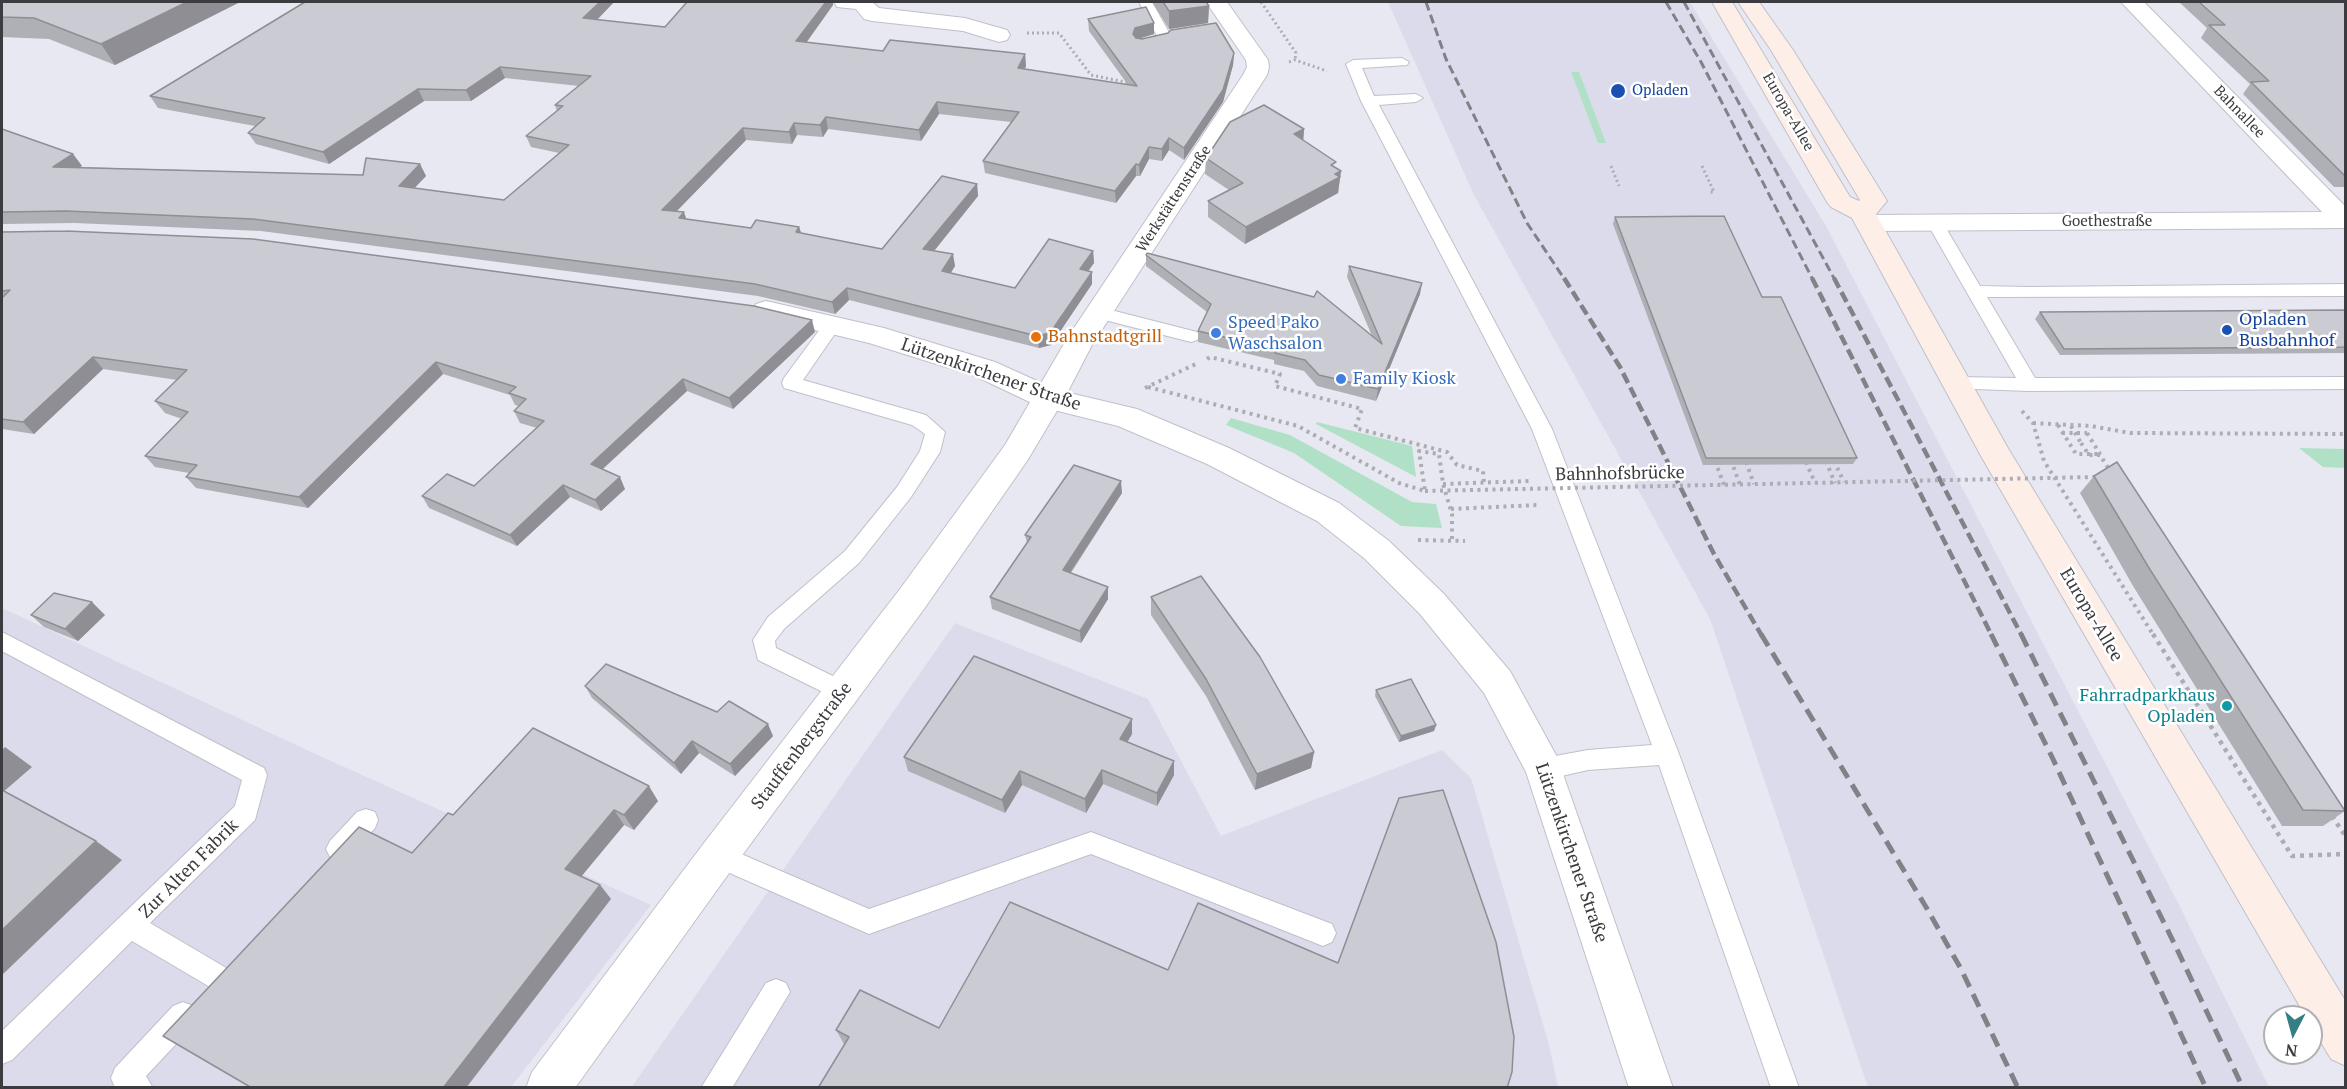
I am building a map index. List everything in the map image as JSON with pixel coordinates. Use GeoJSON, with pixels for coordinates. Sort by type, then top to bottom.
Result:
{"type":"FeatureCollection","features":[{"type":"Feature","properties":{"kind":"main road","name":"Europa-Allee"},"geometry":{"type":"LineString","coordinates":[[1722,2],[1768,76],[1840,202],[1865,218],[1956,383],[2346,1044]]}},
{"type":"Feature","properties":{"kind":"main road","name":"Europa-Allee"},"geometry":{"type":"LineString","coordinates":[[1749,2],[1782,50],[1874,201],[1865,218]]}},
{"type":"Feature","properties":{"kind":"street"},"geometry":{"type":"LineString","coordinates":[[845,2],[862,3],[872,14],[965,25],[999,35]]}},
{"type":"Feature","properties":{"kind":"street"},"geometry":{"type":"LineString","coordinates":[[1216,2],[1228,27],[1257,60],[1258,67]]}},
{"type":"Feature","properties":{"kind":"street","name":"Bahnallee"},"geometry":{"type":"LineString","coordinates":[[2132,2],[2345,221]]}},
{"type":"Feature","properties":{"kind":"street","name":"Werkstättenstraße"},"geometry":{"type":"LineString","coordinates":[[1049,399],[1078,344],[1258,67]]}},
{"type":"Feature","properties":{"kind":"street","name":"Goethestraße"},"geometry":{"type":"LineString","coordinates":[[1865,218],[1935,223],[2345,221]]}},
{"type":"Feature","properties":{"kind":"street","name":"Lützenkirchener Straße"},"geometry":{"type":"LineString","coordinates":[[737,305],[874,335],[985,369],[1049,399],[1126,417],[1218,456],[1328,512],[1391,563],[1439,612],[1497,682],[1544,769],[1651,1088]]}},
{"type":"Feature","properties":{"kind":"street","name":"Stauffenbergstraße"},"geometry":{"type":"LineString","coordinates":[[548,1088],[718,856],[912,599],[1016,453],[1049,399]]}},
{"type":"Feature","properties":{"kind":"lane"},"geometry":{"type":"LineString","coordinates":[[1142,44],[1170,35],[1146,2]]}},
{"type":"Feature","properties":{"kind":"lane"},"geometry":{"type":"LineString","coordinates":[[1402,62],[1353,64],[1369,101],[1542,429],[1667,754],[1785,1088]]}},
{"type":"Feature","properties":{"kind":"lane"},"geometry":{"type":"LineString","coordinates":[[1369,101],[1416,98]]}},
{"type":"Feature","properties":{"kind":"lane"},"geometry":{"type":"LineString","coordinates":[[1935,223],[2029,385]]}},
{"type":"Feature","properties":{"kind":"lane"},"geometry":{"type":"LineString","coordinates":[[1974,291],[2030,293],[2346,290]]}},
{"type":"Feature","properties":{"kind":"lane"},"geometry":{"type":"LineString","coordinates":[[1099,313],[1191,336]]}},
{"type":"Feature","properties":{"kind":"lane"},"geometry":{"type":"LineString","coordinates":[[832,325],[791,383],[919,420],[935,432],[930,452],[904,492],[852,557],[776,623],[764,640],[766,653],[843,692]]}},
{"type":"Feature","properties":{"kind":"lane"},"geometry":{"type":"LineString","coordinates":[[1956,383],[2029,385],[2346,382]]}},
{"type":"Feature","properties":{"kind":"lane","name":"Zur Alten Fabrik"},"geometry":{"type":"LineString","coordinates":[[2,641],[255,775],[246,812],[2,1050]]}},
{"type":"Feature","properties":{"kind":"lane"},"geometry":{"type":"LineString","coordinates":[[1544,769],[1588,760],[1667,754]]}},
{"type":"Feature","properties":{"kind":"lane"},"geometry":{"type":"LineString","coordinates":[[325,864],[366,820]]}},
{"type":"Feature","properties":{"kind":"lane"},"geometry":{"type":"LineString","coordinates":[[718,856],[869,922],[1091,843],[1323,933]]}},
{"type":"Feature","properties":{"kind":"lane"},"geometry":{"type":"LineString","coordinates":[[131,926],[227,969],[125,1078],[139,1088]]}},
{"type":"Feature","properties":{"kind":"lane"},"geometry":{"type":"LineString","coordinates":[[715,1088],[776,992]]}},
{"type":"Feature","properties":{"kind":"path"},"geometry":{"type":"LineString","coordinates":[[1261,2],[1296,53],[1295,60]]}},
{"type":"Feature","properties":{"kind":"path"},"geometry":{"type":"LineString","coordinates":[[999,35],[1059,33],[1091,75],[1135,84]]}},
{"type":"Feature","properties":{"kind":"path"},"geometry":{"type":"LineString","coordinates":[[1258,67],[1295,60],[1320,70],[1356,74]]}},
{"type":"Feature","properties":{"kind":"path"},"geometry":{"type":"LineString","coordinates":[[1611,166],[1619,186]]}},
{"type":"Feature","properties":{"kind":"path"},"geometry":{"type":"LineString","coordinates":[[1702,166],[1714,192],[1708,192]]}},
{"type":"Feature","properties":{"kind":"path","name":"Bahnhofsbrücke"},"geometry":{"type":"LineString","coordinates":[[1484,483],[1483,471],[1457,465],[1447,452],[1355,428],[1362,409],[1275,386],[1280,374],[1210,357],[1147,387],[1298,426],[1399,483],[1425,491],[2102,477]]}},
{"type":"Feature","properties":{"kind":"path"},"geometry":{"type":"LineString","coordinates":[[2346,434],[2130,433],[2091,426],[2033,423],[2044,461],[2292,856],[2346,854]]}},
{"type":"Feature","properties":{"kind":"path"},"geometry":{"type":"LineString","coordinates":[[2058,425],[2076,454],[2100,454],[2087,433],[2062,433]]}},
{"type":"Feature","properties":{"kind":"path"},"geometry":{"type":"LineString","coordinates":[[2070,425],[2089,455]]}},
{"type":"Feature","properties":{"kind":"path"},"geometry":{"type":"LineString","coordinates":[[2062,433],[2075,455],[2100,455],[2114,477]]}},
{"type":"Feature","properties":{"kind":"path"},"geometry":{"type":"LineString","coordinates":[[1425,491],[1419,451],[1439,454],[1443,484],[1451,509],[1452,540]]}},
{"type":"Feature","properties":{"kind":"path"},"geometry":{"type":"LineString","coordinates":[[1728,451],[1740,485]]}},
{"type":"Feature","properties":{"kind":"path"},"geometry":{"type":"LineString","coordinates":[[1742,451],[1754,484]]}},
{"type":"Feature","properties":{"kind":"path"},"geometry":{"type":"LineString","coordinates":[[1830,451],[1835,464]]}},
{"type":"Feature","properties":{"kind":"path"},"geometry":{"type":"LineString","coordinates":[[1712,452],[1724,485]]}},
{"type":"Feature","properties":{"kind":"path"},"geometry":{"type":"LineString","coordinates":[[1821,452],[1835,483]]}},
{"type":"Feature","properties":{"kind":"path"},"geometry":{"type":"LineString","coordinates":[[1833,457],[1844,482]]}},
{"type":"Feature","properties":{"kind":"path"},"geometry":{"type":"LineString","coordinates":[[1806,461],[1815,483]]}},
{"type":"Feature","properties":{"kind":"path"},"geometry":{"type":"LineString","coordinates":[[1443,484],[1560,480]]}},
{"type":"Feature","properties":{"kind":"path"},"geometry":{"type":"LineString","coordinates":[[1451,509],[1569,504]]}},
{"type":"Feature","properties":{"kind":"path"},"geometry":{"type":"LineString","coordinates":[[2326,807],[2346,837]]}},
{"type":"Feature","properties":{"kind":"shaded area"},"geometry":{"type":"Polygon","coordinates":[[[1388,2],[1690,2],[1826,226],[2179,905],[2269,1087],[1868,1087],[1710,619],[1474,195],[1388,2]]]}},
{"type":"Feature","properties":{"kind":"shaded area"},"geometry":{"type":"Polygon","coordinates":[[[2,608],[322,757],[651,905],[511,1087],[2,1087],[2,608]]]}},
{"type":"Feature","properties":{"kind":"shaded area"},"geometry":{"type":"Polygon","coordinates":[[[955,623],[1148,699],[1221,836],[1442,750],[1471,778],[1549,1045],[1558,1087],[631,1088],[955,623]]]}},
{"type":"Feature","properties":{"kind":"green space"},"geometry":{"type":"Polygon","coordinates":[[[1571,72],[1579,72],[1606,143],[1598,143],[1571,72]]]}},
{"type":"Feature","properties":{"kind":"green space"},"geometry":{"type":"Polygon","coordinates":[[[1231,418],[1290,435],[1412,502],[1436,504],[1442,528],[1401,526],[1294,453],[1226,425],[1231,418]]]}},
{"type":"Feature","properties":{"kind":"green space"},"geometry":{"type":"Polygon","coordinates":[[[1317,422],[1412,446],[1416,477],[1316,424],[1317,422]]]}},
{"type":"Feature","properties":{"kind":"green space"},"geometry":{"type":"Polygon","coordinates":[[[2299,448],[2345,449],[2345,468],[2323,467],[2299,448]]]}},
{"type":"Feature","properties":{"kind":"building"},"geometry":{"type":"Polygon","coordinates":[[[2,2],[187,2],[101,44],[34,18],[2,17],[2,2]]]}},
{"type":"Feature","properties":{"kind":"building"},"geometry":{"type":"Polygon","coordinates":[[[305,2],[600,2],[583,18],[665,27],[687,2],[826,2],[796,41],[883,51],[890,40],[1025,54],[1018,68],[1137,86],[1088,19],[1146,7],[1154,23],[1135,28],[1133,34],[1136,38],[1142,39],[1168,33],[1171,30],[1216,23],[1234,53],[1223,90],[1184,148],[1169,138],[1162,149],[1149,147],[1139,165],[1136,164],[1115,191],[983,161],[1019,112],[937,102],[919,130],[826,117],[820,125],[794,123],[789,132],[743,128],[662,210],[684,212],[679,218],[751,228],[756,220],[799,227],[796,232],[882,249],[942,176],[977,184],[923,249],[953,254],[942,271],[1015,288],[1049,239],[1093,251],[1080,269],[1092,272],[1050,333],[1037,336],[847,288],[832,302],[755,284],[253,219],[66,211],[2,212],[2,129],[73,154],[53,167],[363,175],[366,158],[420,164],[399,186],[504,200],[569,145],[526,136],[563,106],[555,105],[591,76],[500,67],[466,90],[418,89],[323,152],[248,133],[265,118],[150,96],[305,2]]]}},
{"type":"Feature","properties":{"kind":"building"},"geometry":{"type":"Polygon","coordinates":[[[1163,2],[1206,2],[1209,6],[1169,11],[1163,2]]]}},
{"type":"Feature","properties":{"kind":"building"},"geometry":{"type":"Polygon","coordinates":[[[2199,2],[2346,2],[2346,175],[2251,82],[2269,81],[2209,25],[2225,25],[2199,2]]]}},
{"type":"Feature","properties":{"kind":"building"},"geometry":{"type":"Polygon","coordinates":[[[1264,105],[1304,129],[1294,134],[1336,162],[1331,165],[1341,171],[1335,174],[1340,177],[1246,227],[1208,201],[1243,183],[1206,158],[1230,122],[1264,105]]]}},
{"type":"Feature","properties":{"kind":"building"},"geometry":{"type":"Polygon","coordinates":[[[1724,216],[1762,297],[1781,297],[1857,458],[1706,458],[1615,217],[1724,216]]]}},
{"type":"Feature","properties":{"kind":"building"},"geometry":{"type":"Polygon","coordinates":[[[66,231],[253,239],[754,306],[812,320],[729,398],[683,379],[591,464],[620,477],[595,500],[563,485],[510,535],[422,496],[447,474],[474,486],[544,421],[514,411],[526,399],[509,393],[516,387],[436,362],[299,497],[186,477],[197,465],[145,456],[188,412],[155,401],[187,370],[93,357],[23,422],[2,419],[2,298],[10,290],[2,291],[2,232],[66,231]]]}},
{"type":"Feature","properties":{"kind":"building"},"geometry":{"type":"Polygon","coordinates":[[[1147,253],[1314,297],[1317,291],[1382,344],[1349,266],[1422,283],[1378,389],[1319,375],[1305,360],[1275,353],[1276,349],[1198,331],[1211,304],[1146,255],[1147,253]]]}},
{"type":"Feature","properties":{"kind":"building"},"geometry":{"type":"Polygon","coordinates":[[[2346,310],[2346,347],[2064,349],[2040,312],[2346,310]]]}},
{"type":"Feature","properties":{"kind":"building"},"geometry":{"type":"Polygon","coordinates":[[[2117,462],[2345,811],[2303,810],[2149,568],[2094,476],[2117,462]]]}},
{"type":"Feature","properties":{"kind":"building"},"geometry":{"type":"Polygon","coordinates":[[[1074,465],[1121,481],[1063,570],[1108,587],[1080,631],[990,597],[1031,537],[1025,535],[1074,465]]]}},
{"type":"Feature","properties":{"kind":"building"},"geometry":{"type":"Polygon","coordinates":[[[1201,576],[1260,657],[1314,752],[1257,774],[1206,679],[1151,597],[1201,576]]]}},
{"type":"Feature","properties":{"kind":"building"},"geometry":{"type":"Polygon","coordinates":[[[54,593],[92,602],[65,629],[31,615],[54,593]]]}},
{"type":"Feature","properties":{"kind":"building"},"geometry":{"type":"Polygon","coordinates":[[[974,656],[1132,719],[1120,739],[1174,761],[1157,793],[1102,770],[1085,799],[1020,771],[1002,800],[904,757],[974,656]]]}},
{"type":"Feature","properties":{"kind":"building"},"geometry":{"type":"Polygon","coordinates":[[[606,664],[717,712],[729,701],[768,724],[730,764],[692,741],[674,763],[585,686],[606,664]]]}},
{"type":"Feature","properties":{"kind":"building"},"geometry":{"type":"Polygon","coordinates":[[[1411,679],[1436,725],[1401,736],[1376,690],[1411,679]]]}},
{"type":"Feature","properties":{"kind":"building"},"geometry":{"type":"Polygon","coordinates":[[[533,728],[649,786],[624,815],[614,810],[565,869],[600,885],[443,1088],[252,1088],[163,1036],[359,827],[412,853],[448,813],[453,815],[533,728]]]}},
{"type":"Feature","properties":{"kind":"building"},"geometry":{"type":"Polygon","coordinates":[[[2,790],[96,841],[2,930],[2,790]]]}},
{"type":"Feature","properties":{"kind":"building"},"geometry":{"type":"Polygon","coordinates":[[[1443,790],[1496,942],[1514,1037],[1512,1072],[1507,1088],[818,1088],[849,1037],[836,1030],[860,990],[939,1028],[1010,902],[1168,970],[1198,903],[1338,963],[1399,798],[1443,790]]]}},
{"type":"Feature","properties":{"kind":"railway"},"geometry":{"type":"LineString","coordinates":[[1426,2],[1446,59],[1527,223],[1565,280]]}},
{"type":"Feature","properties":{"kind":"railway"},"geometry":{"type":"LineString","coordinates":[[1666,2],[1701,62],[1813,280]]}},
{"type":"Feature","properties":{"kind":"railway"},"geometry":{"type":"LineString","coordinates":[[1684,2],[1835,280]]}},
{"type":"Feature","properties":{"kind":"railway"},"geometry":{"type":"LineString","coordinates":[[1564,278],[1620,367],[1714,554],[1762,636]]}},
{"type":"Feature","properties":{"kind":"railway"},"geometry":{"type":"LineString","coordinates":[[1812,278],[1991,635]]}},
{"type":"Feature","properties":{"kind":"railway"},"geometry":{"type":"LineString","coordinates":[[1834,278],[2022,636]]}},
{"type":"Feature","properties":{"kind":"railway"},"geometry":{"type":"LineString","coordinates":[[1761,634],[1926,907],[1961,969],[2018,1088]]}},
{"type":"Feature","properties":{"kind":"railway"},"geometry":{"type":"LineString","coordinates":[[1991,635],[2052,757],[2206,1088]]}},
{"type":"Feature","properties":{"kind":"railway"},"geometry":{"type":"LineString","coordinates":[[2022,636],[2243,1088]]}},
{"type":"Feature","properties":{"kind":"place","name":"Opladen"},"geometry":{"type":"Point","coordinates":[1618,91]}},
{"type":"Feature","properties":{"kind":"place","name":"Opladen Busbahnhof"},"geometry":{"type":"Point","coordinates":[2227,330]}},
{"type":"Feature","properties":{"kind":"place","name":"Speed Pako Waschsalon"},"geometry":{"type":"Point","coordinates":[1216,333]}},
{"type":"Feature","properties":{"kind":"place","name":"Bahnstadtgrill"},"geometry":{"type":"Point","coordinates":[1036,337]}},
{"type":"Feature","properties":{"kind":"place","name":"Family Kiosk"},"geometry":{"type":"Point","coordinates":[1341,379]}},
{"type":"Feature","properties":{"kind":"place","name":"Fahrradparkhaus Opladen"},"geometry":{"type":"Point","coordinates":[2227,706]}}]}
